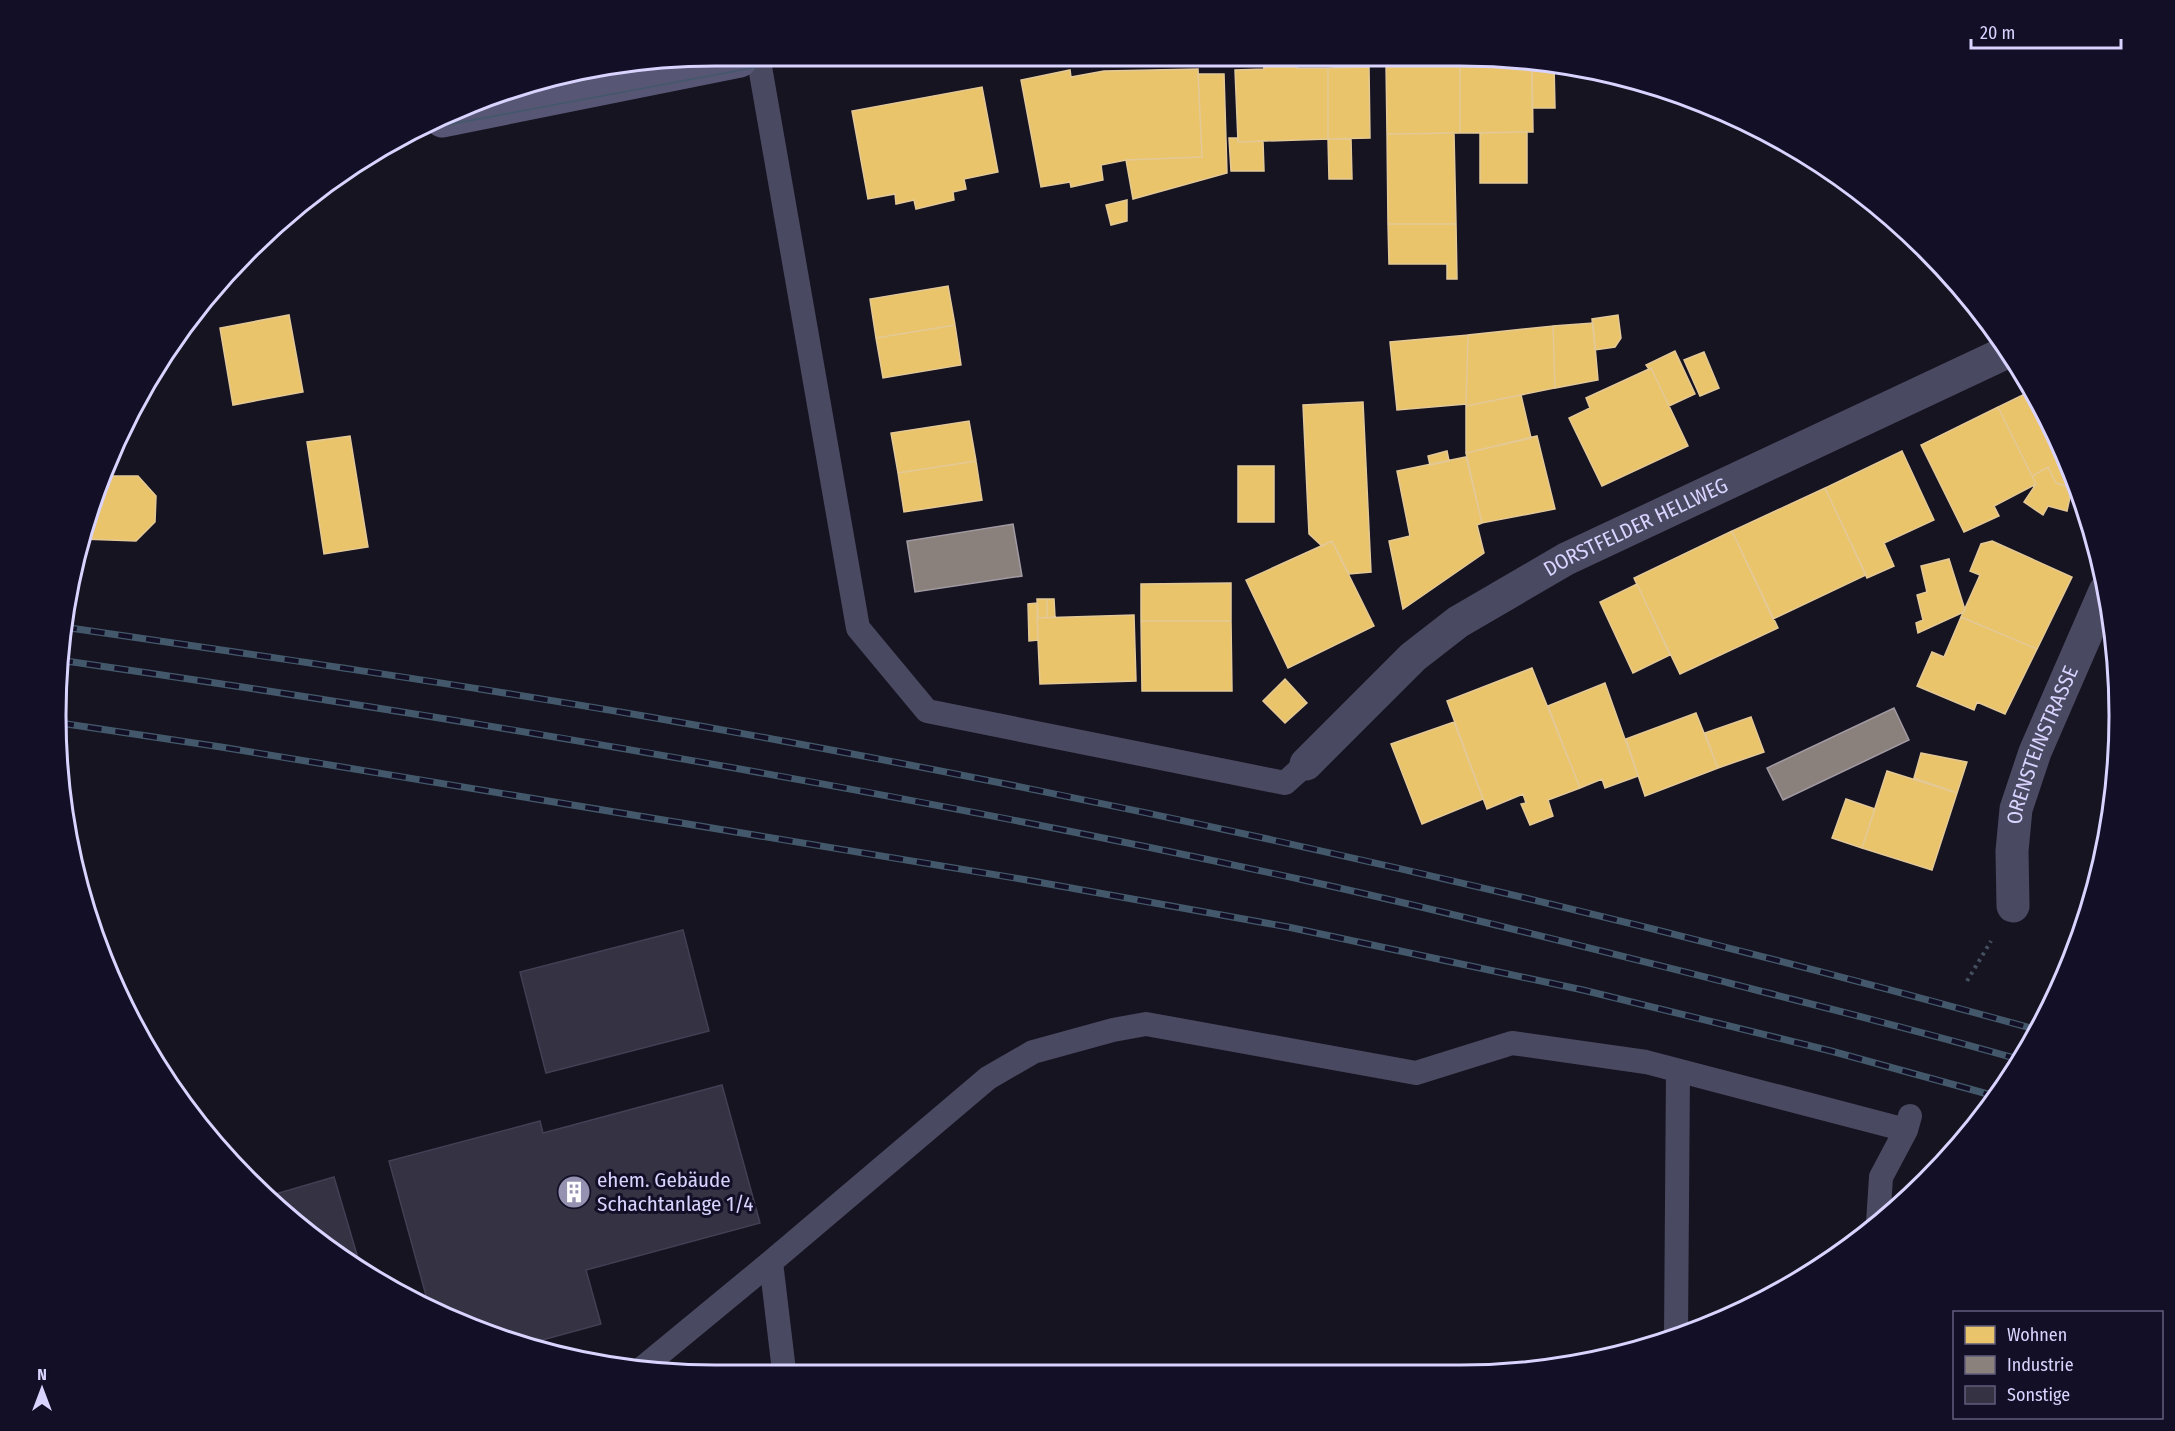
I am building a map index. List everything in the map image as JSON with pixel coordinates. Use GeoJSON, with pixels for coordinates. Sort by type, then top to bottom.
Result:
{"type":"FeatureCollection","features":[{"type":"Feature","properties":{"kind":"main road"},"geometry":{"type":"LineString","coordinates":[[463,117],[715,66]]}},
{"type":"Feature","properties":{"kind":"street","name":"DORSTFELDER HELLWEG"},"geometry":{"type":"LineString","coordinates":[[1306,764],[1413,657],[1458,622],[1566,559],[2000,355]]}},
{"type":"Feature","properties":{"kind":"street","name":"ORENSTEINSTRASSE"},"geometry":{"type":"LineString","coordinates":[[2013,906],[2012,851],[2016,808],[2035,752],[2099,604]]}},
{"type":"Feature","properties":{"kind":"lane"},"geometry":{"type":"LineString","coordinates":[[760,66],[858,628],[927,711],[1285,783],[1306,764]]}},
{"type":"Feature","properties":{"kind":"lane"},"geometry":{"type":"LineString","coordinates":[[651,1361],[988,1078],[1033,1052],[1113,1030],[1146,1024],[1416,1073],[1512,1043],[1646,1062],[1908,1123],[1881,1176],[1879,1212]]}},
{"type":"Feature","properties":{"kind":"lane"},"geometry":{"type":"LineString","coordinates":[[1676,1328],[1678,1071]]}},
{"type":"Feature","properties":{"kind":"lane"},"geometry":{"type":"LineString","coordinates":[[771,1262],[783,1365]]}},
{"type":"Feature","properties":{"kind":"building: Wohnen"},"geometry":{"type":"Polygon","coordinates":[[[1264,66],[1328,68],[1328,139],[1238,142],[1235,70],[1264,69],[1264,66]]]}},
{"type":"Feature","properties":{"kind":"building: Wohnen"},"geometry":{"type":"Polygon","coordinates":[[[1386,66],[1460,66],[1460,133],[1387,134],[1386,66]]]}},
{"type":"Feature","properties":{"kind":"building: Wohnen"},"geometry":{"type":"Polygon","coordinates":[[[1460,66],[1532,71],[1533,132],[1460,133],[1460,66]]]}},
{"type":"Feature","properties":{"kind":"building: Wohnen"},"geometry":{"type":"Polygon","coordinates":[[[1369,67],[1370,138],[1328,139],[1328,68],[1369,67]]]}},
{"type":"Feature","properties":{"kind":"building: Wohnen"},"geometry":{"type":"Polygon","coordinates":[[[1198,69],[1202,157],[1126,160],[1101,165],[1103,180],[1071,187],[1070,182],[1041,187],[1021,80],[1070,70],[1071,77],[1104,71],[1198,69]]]}},
{"type":"Feature","properties":{"kind":"building: Wohnen"},"geometry":{"type":"Polygon","coordinates":[[[1532,71],[1554,73],[1555,108],[1532,108],[1532,71]]]}},
{"type":"Feature","properties":{"kind":"building: Wohnen"},"geometry":{"type":"Polygon","coordinates":[[[1198,74],[1224,74],[1227,173],[1133,199],[1126,160],[1202,157],[1198,74]]]}},
{"type":"Feature","properties":{"kind":"building: Wohnen"},"geometry":{"type":"Polygon","coordinates":[[[982,87],[998,172],[964,179],[966,189],[953,192],[954,200],[916,209],[914,200],[896,204],[895,194],[868,199],[852,111],[982,87]]]}},
{"type":"Feature","properties":{"kind":"building: Wohnen"},"geometry":{"type":"Polygon","coordinates":[[[1527,132],[1527,183],[1480,183],[1480,133],[1527,132]]]}},
{"type":"Feature","properties":{"kind":"building: Wohnen"},"geometry":{"type":"Polygon","coordinates":[[[1454,133],[1456,224],[1388,224],[1387,134],[1454,133]]]}},
{"type":"Feature","properties":{"kind":"building: Wohnen"},"geometry":{"type":"Polygon","coordinates":[[[1229,138],[1238,138],[1238,142],[1263,141],[1264,171],[1231,171],[1229,138]]]}},
{"type":"Feature","properties":{"kind":"building: Wohnen"},"geometry":{"type":"Polygon","coordinates":[[[1328,139],[1351,139],[1352,179],[1329,179],[1328,139]]]}},
{"type":"Feature","properties":{"kind":"building: Wohnen"},"geometry":{"type":"Polygon","coordinates":[[[1127,200],[1127,221],[1111,225],[1106,205],[1127,200]]]}},
{"type":"Feature","properties":{"kind":"building: Wohnen"},"geometry":{"type":"Polygon","coordinates":[[[1388,224],[1456,224],[1457,279],[1447,279],[1447,264],[1389,264],[1388,224]]]}},
{"type":"Feature","properties":{"kind":"building: Wohnen"},"geometry":{"type":"Polygon","coordinates":[[[948,286],[955,325],[876,338],[870,299],[948,286]]]}},
{"type":"Feature","properties":{"kind":"building: Wohnen"},"geometry":{"type":"Polygon","coordinates":[[[289,315],[303,392],[233,405],[220,328],[289,315]]]}},
{"type":"Feature","properties":{"kind":"building: Wohnen"},"geometry":{"type":"Polygon","coordinates":[[[1618,315],[1621,338],[1615,347],[1595,350],[1592,319],[1618,315]]]}},
{"type":"Feature","properties":{"kind":"building: Wohnen"},"geometry":{"type":"Polygon","coordinates":[[[1593,323],[1598,380],[1555,388],[1553,326],[1593,323]]]}},
{"type":"Feature","properties":{"kind":"building: Wohnen"},"geometry":{"type":"Polygon","coordinates":[[[955,325],[961,365],[883,378],[876,338],[955,325]]]}},
{"type":"Feature","properties":{"kind":"building: Wohnen"},"geometry":{"type":"Polygon","coordinates":[[[1553,326],[1555,388],[1466,406],[1468,335],[1553,326]]]}},
{"type":"Feature","properties":{"kind":"building: Wohnen"},"geometry":{"type":"Polygon","coordinates":[[[1468,335],[1466,404],[1397,410],[1390,342],[1468,335]]]}},
{"type":"Feature","properties":{"kind":"building: Wohnen"},"geometry":{"type":"Polygon","coordinates":[[[1675,351],[1695,394],[1669,406],[1651,368],[1649,369],[1646,365],[1675,351]]]}},
{"type":"Feature","properties":{"kind":"building: Wohnen"},"geometry":{"type":"Polygon","coordinates":[[[1704,352],[1719,388],[1700,396],[1684,360],[1704,352]]]}},
{"type":"Feature","properties":{"kind":"building: Wohnen"},"geometry":{"type":"Polygon","coordinates":[[[1651,368],[1688,446],[1602,486],[1569,418],[1590,408],[1586,398],[1651,368]]]}},
{"type":"Feature","properties":{"kind":"building: Wohnen"},"geometry":{"type":"Polygon","coordinates":[[[2024,394],[2042,428],[2067,486],[2056,483],[2048,467],[2032,476],[1998,407],[2024,394]]]}},
{"type":"Feature","properties":{"kind":"building: Wohnen"},"geometry":{"type":"Polygon","coordinates":[[[1521,395],[1531,438],[1466,453],[1466,406],[1521,395]]]}},
{"type":"Feature","properties":{"kind":"building: Wohnen"},"geometry":{"type":"Polygon","coordinates":[[[1363,402],[1371,572],[1349,574],[1332,541],[1322,546],[1309,534],[1303,405],[1363,402]]]}},
{"type":"Feature","properties":{"kind":"building: Wohnen"},"geometry":{"type":"Polygon","coordinates":[[[1998,407],[2036,484],[1994,506],[1999,516],[1964,532],[1921,445],[1998,407]]]}},
{"type":"Feature","properties":{"kind":"building: Wohnen"},"geometry":{"type":"Polygon","coordinates":[[[969,421],[976,461],[898,473],[891,433],[969,421]]]}},
{"type":"Feature","properties":{"kind":"building: Wohnen"},"geometry":{"type":"Polygon","coordinates":[[[350,436],[368,547],[324,554],[307,442],[350,436]]]}},
{"type":"Feature","properties":{"kind":"building: Wohnen"},"geometry":{"type":"Polygon","coordinates":[[[1537,436],[1555,509],[1482,523],[1466,453],[1537,436]]]}},
{"type":"Feature","properties":{"kind":"building: Wohnen"},"geometry":{"type":"Polygon","coordinates":[[[1447,451],[1449,461],[1430,465],[1428,456],[1447,451]]]}},
{"type":"Feature","properties":{"kind":"building: Wohnen"},"geometry":{"type":"Polygon","coordinates":[[[1902,451],[1934,520],[1884,543],[1894,566],[1867,578],[1825,488],[1902,451]]]}},
{"type":"Feature","properties":{"kind":"building: Wohnen"},"geometry":{"type":"Polygon","coordinates":[[[1466,457],[1482,523],[1477,525],[1484,553],[1403,609],[1389,541],[1410,536],[1397,471],[1466,457]]]}},
{"type":"Feature","properties":{"kind":"building: Wohnen"},"geometry":{"type":"Polygon","coordinates":[[[976,461],[982,500],[904,512],[898,473],[976,461]]]}},
{"type":"Feature","properties":{"kind":"building: Wohnen"},"geometry":{"type":"Polygon","coordinates":[[[1238,466],[1274,466],[1274,522],[1238,522],[1238,466]]]}},
{"type":"Feature","properties":{"kind":"building: Wohnen"},"geometry":{"type":"Polygon","coordinates":[[[2048,467],[2056,483],[2067,487],[2070,495],[2067,511],[2048,506],[2043,515],[2024,502],[2036,484],[2032,476],[2048,467]]]}},
{"type":"Feature","properties":{"kind":"building: Wohnen"},"geometry":{"type":"Polygon","coordinates":[[[111,476],[138,476],[156,496],[155,522],[136,541],[90,539],[111,476]]]}},
{"type":"Feature","properties":{"kind":"building: Wohnen"},"geometry":{"type":"Polygon","coordinates":[[[1825,488],[1866,575],[1773,619],[1732,531],[1825,488]]]}},
{"type":"Feature","properties":{"kind":"building: Wohnen"},"geometry":{"type":"Polygon","coordinates":[[[1732,531],[1778,628],[1680,674],[1634,578],[1732,531]]]}},
{"type":"Feature","properties":{"kind":"building: Wohnen"},"geometry":{"type":"Polygon","coordinates":[[[1332,541],[1374,626],[1288,668],[1246,580],[1332,541]]]}},
{"type":"Feature","properties":{"kind":"building: Wohnen"},"geometry":{"type":"Polygon","coordinates":[[[1992,541],[2072,577],[2037,649],[1961,617],[1980,575],[1970,571],[1981,544],[1992,541]]]}},
{"type":"Feature","properties":{"kind":"building: Wohnen"},"geometry":{"type":"Polygon","coordinates":[[[1949,559],[1965,610],[1918,633],[1916,623],[1923,620],[1917,595],[1927,592],[1921,566],[1949,559]]]}},
{"type":"Feature","properties":{"kind":"building: Wohnen"},"geometry":{"type":"Polygon","coordinates":[[[1231,583],[1231,621],[1141,621],[1141,584],[1231,583]]]}},
{"type":"Feature","properties":{"kind":"building: Wohnen"},"geometry":{"type":"Polygon","coordinates":[[[1637,584],[1670,655],[1633,673],[1600,602],[1637,584]]]}},
{"type":"Feature","properties":{"kind":"building: Wohnen"},"geometry":{"type":"Polygon","coordinates":[[[1037,599],[1047,599],[1047,618],[1038,618],[1037,599]]]}},
{"type":"Feature","properties":{"kind":"building: Wohnen"},"geometry":{"type":"Polygon","coordinates":[[[1047,599],[1054,599],[1055,617],[1047,618],[1047,599]]]}},
{"type":"Feature","properties":{"kind":"building: Wohnen"},"geometry":{"type":"Polygon","coordinates":[[[1037,603],[1038,640],[1029,641],[1028,604],[1037,603]]]}},
{"type":"Feature","properties":{"kind":"building: Wohnen"},"geometry":{"type":"Polygon","coordinates":[[[1134,615],[1136,681],[1040,684],[1037,618],[1134,615]]]}},
{"type":"Feature","properties":{"kind":"building: Wohnen"},"geometry":{"type":"Polygon","coordinates":[[[1961,617],[2037,649],[2005,714],[1977,702],[1974,710],[1917,686],[1932,652],[1944,657],[1961,617]]]}},
{"type":"Feature","properties":{"kind":"building: Wohnen"},"geometry":{"type":"Polygon","coordinates":[[[1141,621],[1231,621],[1232,691],[1142,691],[1141,621]]]}},
{"type":"Feature","properties":{"kind":"building: Wohnen"},"geometry":{"type":"Polygon","coordinates":[[[1532,668],[1580,788],[1548,800],[1553,816],[1530,825],[1521,804],[1526,803],[1523,794],[1487,809],[1447,701],[1532,668]]]}},
{"type":"Feature","properties":{"kind":"building: Wohnen"},"geometry":{"type":"Polygon","coordinates":[[[1285,679],[1307,703],[1285,723],[1263,701],[1285,679]]]}},
{"type":"Feature","properties":{"kind":"building: Wohnen"},"geometry":{"type":"Polygon","coordinates":[[[1605,683],[1638,776],[1605,788],[1602,779],[1580,788],[1548,706],[1605,683]]]}},
{"type":"Feature","properties":{"kind":"building: Wohnen"},"geometry":{"type":"Polygon","coordinates":[[[1696,713],[1718,768],[1645,796],[1626,739],[1696,713]]]}},
{"type":"Feature","properties":{"kind":"building: Wohnen"},"geometry":{"type":"Polygon","coordinates":[[[1751,717],[1764,752],[1718,768],[1705,733],[1751,717]]]}},
{"type":"Feature","properties":{"kind":"building: Wohnen"},"geometry":{"type":"Polygon","coordinates":[[[1454,722],[1483,799],[1422,824],[1391,744],[1454,722]]]}},
{"type":"Feature","properties":{"kind":"building: Wohnen"},"geometry":{"type":"Polygon","coordinates":[[[1921,753],[1967,762],[1957,793],[1914,778],[1921,753]]]}},
{"type":"Feature","properties":{"kind":"building: Wohnen"},"geometry":{"type":"Polygon","coordinates":[[[1887,771],[1957,793],[1932,870],[1862,848],[1887,771]]]}},
{"type":"Feature","properties":{"kind":"building: Wohnen"},"geometry":{"type":"Polygon","coordinates":[[[1846,799],[1875,809],[1862,848],[1832,838],[1846,799]]]}},
{"type":"Feature","properties":{"kind":"building: Industrie"},"geometry":{"type":"Polygon","coordinates":[[[1013,524],[1022,576],[915,592],[907,541],[1013,524]]]}},
{"type":"Feature","properties":{"kind":"building: Industrie"},"geometry":{"type":"Polygon","coordinates":[[[1894,708],[1909,740],[1783,800],[1767,768],[1894,708]]]}},
{"type":"Feature","properties":{"kind":"building: Sonstige"},"geometry":{"type":"Polygon","coordinates":[[[683,930],[709,1031],[546,1073],[520,972],[683,930]]]}},
{"type":"Feature","properties":{"kind":"building: Sonstige","name":"ehem. Gebäude Schachtanlage 1/4"},"geometry":{"type":"Polygon","coordinates":[[[722,1085],[760,1223],[586,1270],[601,1324],[540,1341],[467,1316],[426,1297],[389,1161],[540,1121],[543,1133],[722,1085]]]}},
{"type":"Feature","properties":{"kind":"building: Sonstige"},"geometry":{"type":"Polygon","coordinates":[[[334,1177],[358,1258],[320,1231],[276,1194],[334,1177]]]}},
{"type":"Feature","properties":{"kind":"tram line"},"geometry":{"type":"LineString","coordinates":[[445,125],[762,66]]}},
{"type":"Feature","properties":{"kind":"railway"},"geometry":{"type":"LineString","coordinates":[[72,628],[572,704],[995,782],[1345,856],[1519,896],[1866,983],[2029,1027]]}},
{"type":"Feature","properties":{"kind":"railway"},"geometry":{"type":"LineString","coordinates":[[68,661],[372,707],[685,759],[842,787],[1153,848],[1519,930],[1875,1020],[2011,1057]]}},
{"type":"Feature","properties":{"kind":"railway"},"geometry":{"type":"LineString","coordinates":[[66,724],[221,747],[1021,879],[1288,927],[1583,990],[1831,1051],[1987,1094]]}},
{"type":"Feature","properties":{"kind":"place","name":"ehem. Gebäude Schachtanlage 1/4"},"geometry":{"type":"Point","coordinates":[574,1192]}}]}
